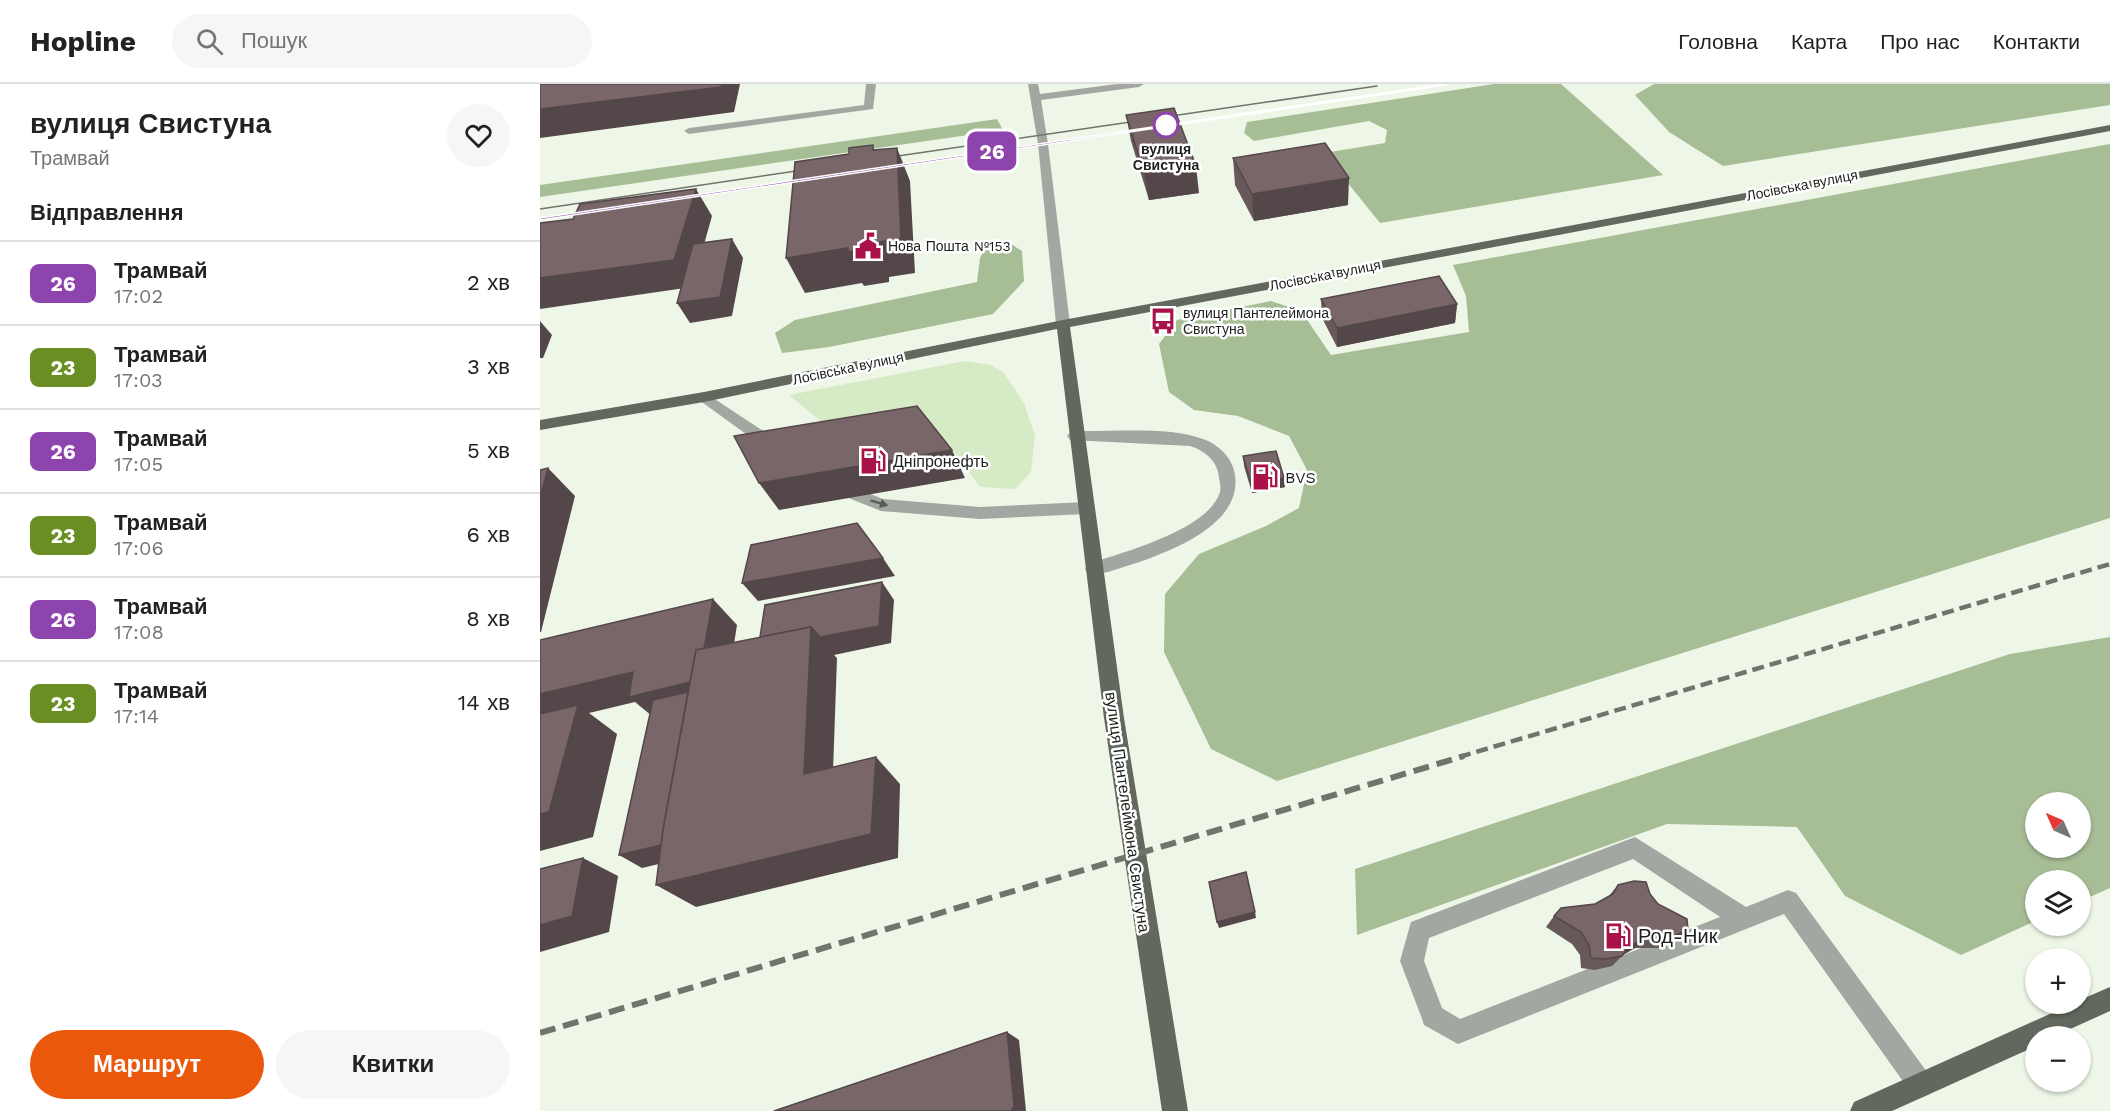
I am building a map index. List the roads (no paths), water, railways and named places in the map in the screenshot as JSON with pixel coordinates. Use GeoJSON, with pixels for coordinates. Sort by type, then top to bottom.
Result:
{"type":"FeatureCollection","features":[{"type":"Feature","properties":{"kind":"main road","name":"Лосівська вулиця"},"geometry":{"type":"LineString","coordinates":[[540,425],[704,397],[1063,324],[2110,128]]}},
{"type":"Feature","properties":{"kind":"main road","name":"вулиця Пантелеймона Свистуна"},"geometry":{"type":"LineString","coordinates":[[1063,324],[1075,436],[1132,854],[1175,1111]]}},
{"type":"Feature","properties":{"kind":"main road"},"geometry":{"type":"LineString","coordinates":[[1863,1111],[2110,999]]}},
{"type":"Feature","properties":{"kind":"street"},"geometry":{"type":"LineString","coordinates":[[689,131],[869,107],[871,84]]}},
{"type":"Feature","properties":{"kind":"street","name":"вулиця Пантелеймона Свистуна"},"geometry":{"type":"LineString","coordinates":[[1033,84],[1043,144],[1063,324]]}},
{"type":"Feature","properties":{"kind":"street"},"geometry":{"type":"LineString","coordinates":[[1035,98],[1139,84]]}},
{"type":"Feature","properties":{"kind":"street"},"geometry":{"type":"LineString","coordinates":[[704,397],[789,456]]}},
{"type":"Feature","properties":{"kind":"street"},"geometry":{"type":"LineString","coordinates":[[1075,436],[1187,440],[1200,443],[1215,453],[1224,465],[1229,479],[1227,497],[1213,516],[1183,536],[1148,553],[1094,569]]}},
{"type":"Feature","properties":{"kind":"street"},"geometry":{"type":"LineString","coordinates":[[827,482],[881,506],[980,513],[1086,508]]}},
{"type":"Feature","properties":{"kind":"street"},"geometry":{"type":"LineString","coordinates":[[1744,919],[1635,848],[1419,930],[1412,961],[1432,1016],[1458,1032],[1744,919],[1788,901],[1921,1085]]}},
{"type":"Feature","properties":{"kind":"tram line","name":"26"},"geometry":{"type":"LineString","coordinates":[[540,218],[1443,84]]}},
{"type":"Feature","properties":{"kind":"tram line"},"geometry":{"type":"LineString","coordinates":[[884,158],[1377,86]]}},
{"type":"Feature","properties":{"kind":"tram line"},"geometry":{"type":"LineString","coordinates":[[540,209],[810,169]]}},
{"type":"Feature","properties":{"kind":"railway"},"geometry":{"type":"LineString","coordinates":[[1459,757],[2110,564]]}},
{"type":"Feature","properties":{"kind":"railway"},"geometry":{"type":"LineString","coordinates":[[540,1033],[1464,756]]}},
{"type":"Feature","properties":{"kind":"place","name":"вулиця Свистуна"},"geometry":{"type":"Point","coordinates":[1166,125]}},
{"type":"Feature","properties":{"kind":"place","name":"Нова Пошта №153"},"geometry":{"type":"Point","coordinates":[868,246]}},
{"type":"Feature","properties":{"kind":"place","name":"вулиця Пантелеймона Свистуна"},"geometry":{"type":"Point","coordinates":[1163,321]}},
{"type":"Feature","properties":{"kind":"place","name":"Дніпронефть"},"geometry":{"type":"Point","coordinates":[873,461]}},
{"type":"Feature","properties":{"kind":"place","name":"BVS"},"geometry":{"type":"Point","coordinates":[1265,477]}},
{"type":"Feature","properties":{"kind":"place","name":"Род-Ник"},"geometry":{"type":"Point","coordinates":[1618,936]}}]}
